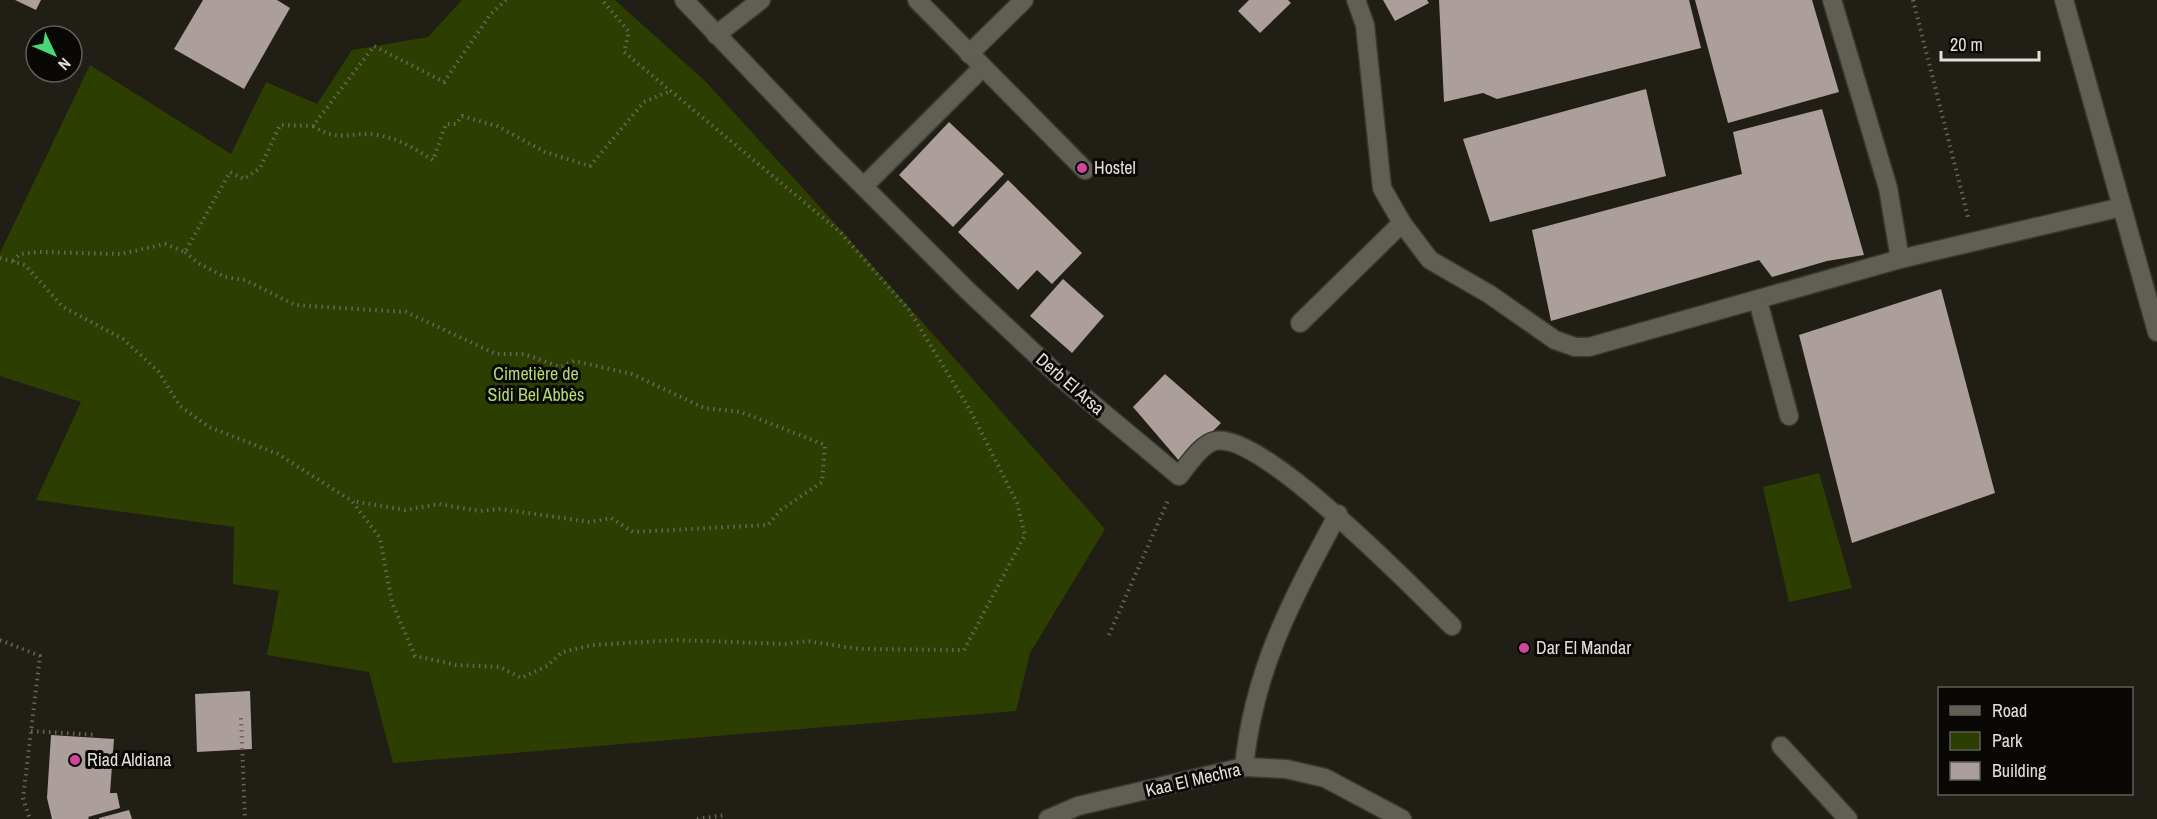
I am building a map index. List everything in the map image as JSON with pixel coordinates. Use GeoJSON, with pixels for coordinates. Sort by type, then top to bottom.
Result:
{"type":"FeatureCollection","features":[{"type":"Feature","properties":{"kind":"street","name":"Derb El Arsa"},"geometry":{"type":"LineString","coordinates":[[684,0],[864,186],[1059,376],[1179,476]]}},
{"type":"Feature","properties":{"kind":"street"},"geometry":{"type":"LineString","coordinates":[[716,35],[760,0]]}},
{"type":"Feature","properties":{"kind":"street"},"geometry":{"type":"LineString","coordinates":[[917,0],[1085,170]]}},
{"type":"Feature","properties":{"kind":"street"},"geometry":{"type":"LineString","coordinates":[[969,54],[1024,0]]}},
{"type":"Feature","properties":{"kind":"street"},"geometry":{"type":"LineString","coordinates":[[1356,0],[1365,25],[1382,188],[1402,223],[1430,260],[1489,294],[1555,340],[1575,347],[1589,347],[1974,241],[2122,207]]}},
{"type":"Feature","properties":{"kind":"street"},"geometry":{"type":"LineString","coordinates":[[1832,0],[1888,188],[1900,260]]}},
{"type":"Feature","properties":{"kind":"street"},"geometry":{"type":"LineString","coordinates":[[2064,0],[2157,332]]}},
{"type":"Feature","properties":{"kind":"street"},"geometry":{"type":"LineString","coordinates":[[864,186],[982,68]]}},
{"type":"Feature","properties":{"kind":"street"},"geometry":{"type":"LineString","coordinates":[[1300,323],[1402,223]]}},
{"type":"Feature","properties":{"kind":"street"},"geometry":{"type":"LineString","coordinates":[[1758,301],[1789,416]]}},
{"type":"Feature","properties":{"kind":"street"},"geometry":{"type":"LineString","coordinates":[[1179,476],[1203,448],[1215,441],[1226,442],[1246,450],[1338,514],[1452,626]]}},
{"type":"Feature","properties":{"kind":"street"},"geometry":{"type":"LineString","coordinates":[[1244,767],[1247,729],[1268,656],[1284,614],[1338,514]]}},
{"type":"Feature","properties":{"kind":"street"},"geometry":{"type":"LineString","coordinates":[[1781,746],[1848,819]]}},
{"type":"Feature","properties":{"kind":"street","name":"Kaa El Mechra"},"geometry":{"type":"LineString","coordinates":[[1048,819],[1078,806],[1244,767],[1286,769],[1324,778],[1402,819]]}},
{"type":"Feature","properties":{"kind":"path"},"geometry":{"type":"LineString","coordinates":[[313,126],[374,46],[444,82],[490,15],[506,0]]}},
{"type":"Feature","properties":{"kind":"path"},"geometry":{"type":"LineString","coordinates":[[0,258],[25,265],[63,307],[123,339],[158,371],[180,406],[209,427],[278,454],[352,501],[380,538],[392,603],[415,656],[456,665],[500,667],[521,678],[547,666],[562,652],[593,645],[677,640],[786,644],[807,641],[859,649],[964,650],[1025,535],[1017,503],[970,410],[909,309],[840,232],[624,52],[629,32],[602,0]]}},
{"type":"Feature","properties":{"kind":"path"},"geometry":{"type":"LineString","coordinates":[[1913,0],[1974,241]]}},
{"type":"Feature","properties":{"kind":"path"},"geometry":{"type":"LineString","coordinates":[[185,252],[230,172],[244,179],[260,168],[280,125],[313,126],[323,133],[350,138],[374,134],[396,139],[433,160],[446,124],[456,124],[462,116],[497,126],[545,152],[590,166],[644,102],[670,91]]}},
{"type":"Feature","properties":{"kind":"path"},"geometry":{"type":"LineString","coordinates":[[12,262],[20,254],[39,252],[121,254],[165,244],[185,252],[198,263],[225,277],[245,280],[295,305],[406,312],[496,354],[524,354],[560,367],[574,360],[632,374],[704,408],[741,412],[825,445],[822,482],[781,510],[768,525],[633,532],[611,518],[590,522],[501,509],[480,511],[440,504],[405,510],[352,501]]}},
{"type":"Feature","properties":{"kind":"path"},"geometry":{"type":"LineString","coordinates":[[1108,635],[1179,476]]}},
{"type":"Feature","properties":{"kind":"path"},"geometry":{"type":"LineString","coordinates":[[0,640],[40,656],[23,798],[30,819]]}},
{"type":"Feature","properties":{"kind":"path"},"geometry":{"type":"LineString","coordinates":[[241,718],[245,819]]}},
{"type":"Feature","properties":{"kind":"path"},"geometry":{"type":"LineString","coordinates":[[31,731],[96,735]]}},
{"type":"Feature","properties":{"kind":"path"},"geometry":{"type":"LineString","coordinates":[[697,819],[726,815]]}},
{"type":"Feature","properties":{"kind":"green space","name":"Cimetière de Sidi Bel Abbès"},"geometry":{"type":"Polygon","coordinates":[[[462,0],[615,0],[706,82],[841,230],[1105,529],[1030,653],[1016,711],[393,763],[369,672],[267,655],[279,591],[233,584],[234,527],[36,500],[81,402],[0,376],[0,253],[81,84],[84,84],[84,78],[90,65],[231,154],[266,82],[317,104],[352,50],[428,37],[462,0]]]}},
{"type":"Feature","properties":{"kind":"green space"},"geometry":{"type":"Polygon","coordinates":[[[1819,473],[1852,588],[1789,602],[1763,487],[1819,473]]]}},
{"type":"Feature","properties":{"kind":"building"},"geometry":{"type":"Polygon","coordinates":[[[15,0],[41,0],[36,10],[15,0]]]}},
{"type":"Feature","properties":{"kind":"building"},"geometry":{"type":"Polygon","coordinates":[[[203,0],[277,0],[290,8],[244,89],[174,49],[203,0]]]}},
{"type":"Feature","properties":{"kind":"building"},"geometry":{"type":"Polygon","coordinates":[[[1249,0],[1288,0],[1291,3],[1260,33],[1238,11],[1249,0]]]}},
{"type":"Feature","properties":{"kind":"building"},"geometry":{"type":"Polygon","coordinates":[[[1383,0],[1427,0],[1429,3],[1395,21],[1383,0]]]}},
{"type":"Feature","properties":{"kind":"building"},"geometry":{"type":"Polygon","coordinates":[[[1439,0],[1689,0],[1701,48],[1497,99],[1483,93],[1444,102],[1439,0]]]}},
{"type":"Feature","properties":{"kind":"building"},"geometry":{"type":"Polygon","coordinates":[[[1695,0],[1812,0],[1839,92],[1728,123],[1695,0]]]}},
{"type":"Feature","properties":{"kind":"building"},"geometry":{"type":"Polygon","coordinates":[[[1646,89],[1666,176],[1490,222],[1463,139],[1646,89]]]}},
{"type":"Feature","properties":{"kind":"building"},"geometry":{"type":"Polygon","coordinates":[[[1822,109],[1864,255],[1827,261],[1772,277],[1759,260],[1551,321],[1532,230],[1742,174],[1733,132],[1822,109]]]}},
{"type":"Feature","properties":{"kind":"building"},"geometry":{"type":"Polygon","coordinates":[[[949,122],[1004,174],[953,227],[899,175],[949,122]]]}},
{"type":"Feature","properties":{"kind":"building"},"geometry":{"type":"Polygon","coordinates":[[[1008,180],[1082,253],[1052,284],[1037,270],[1018,290],[958,232],[1008,180]]]}},
{"type":"Feature","properties":{"kind":"building"},"geometry":{"type":"Polygon","coordinates":[[[1063,279],[1104,316],[1072,353],[1030,316],[1063,279]]]}},
{"type":"Feature","properties":{"kind":"building"},"geometry":{"type":"Polygon","coordinates":[[[1941,289],[1995,493],[1852,543],[1799,335],[1941,289]]]}},
{"type":"Feature","properties":{"kind":"building"},"geometry":{"type":"Polygon","coordinates":[[[1165,374],[1221,423],[1181,463],[1133,407],[1165,374]]]}},
{"type":"Feature","properties":{"kind":"building"},"geometry":{"type":"Polygon","coordinates":[[[250,691],[252,749],[197,752],[195,694],[250,691]]]}},
{"type":"Feature","properties":{"kind":"building"},"geometry":{"type":"Polygon","coordinates":[[[51,735],[114,739],[110,793],[117,793],[120,808],[88,817],[89,819],[52,819],[47,798],[51,735]]]}},
{"type":"Feature","properties":{"kind":"building"},"geometry":{"type":"Polygon","coordinates":[[[129,810],[132,819],[99,819],[99,818],[129,810]]]}},
{"type":"Feature","properties":{"kind":"place","name":"Hostel"},"geometry":{"type":"Point","coordinates":[1082,168]}},
{"type":"Feature","properties":{"kind":"place","name":"Dar El Mandar"},"geometry":{"type":"Point","coordinates":[1524,648]}},
{"type":"Feature","properties":{"kind":"place","name":"Riad Aldiana"},"geometry":{"type":"Point","coordinates":[75,760]}}]}
